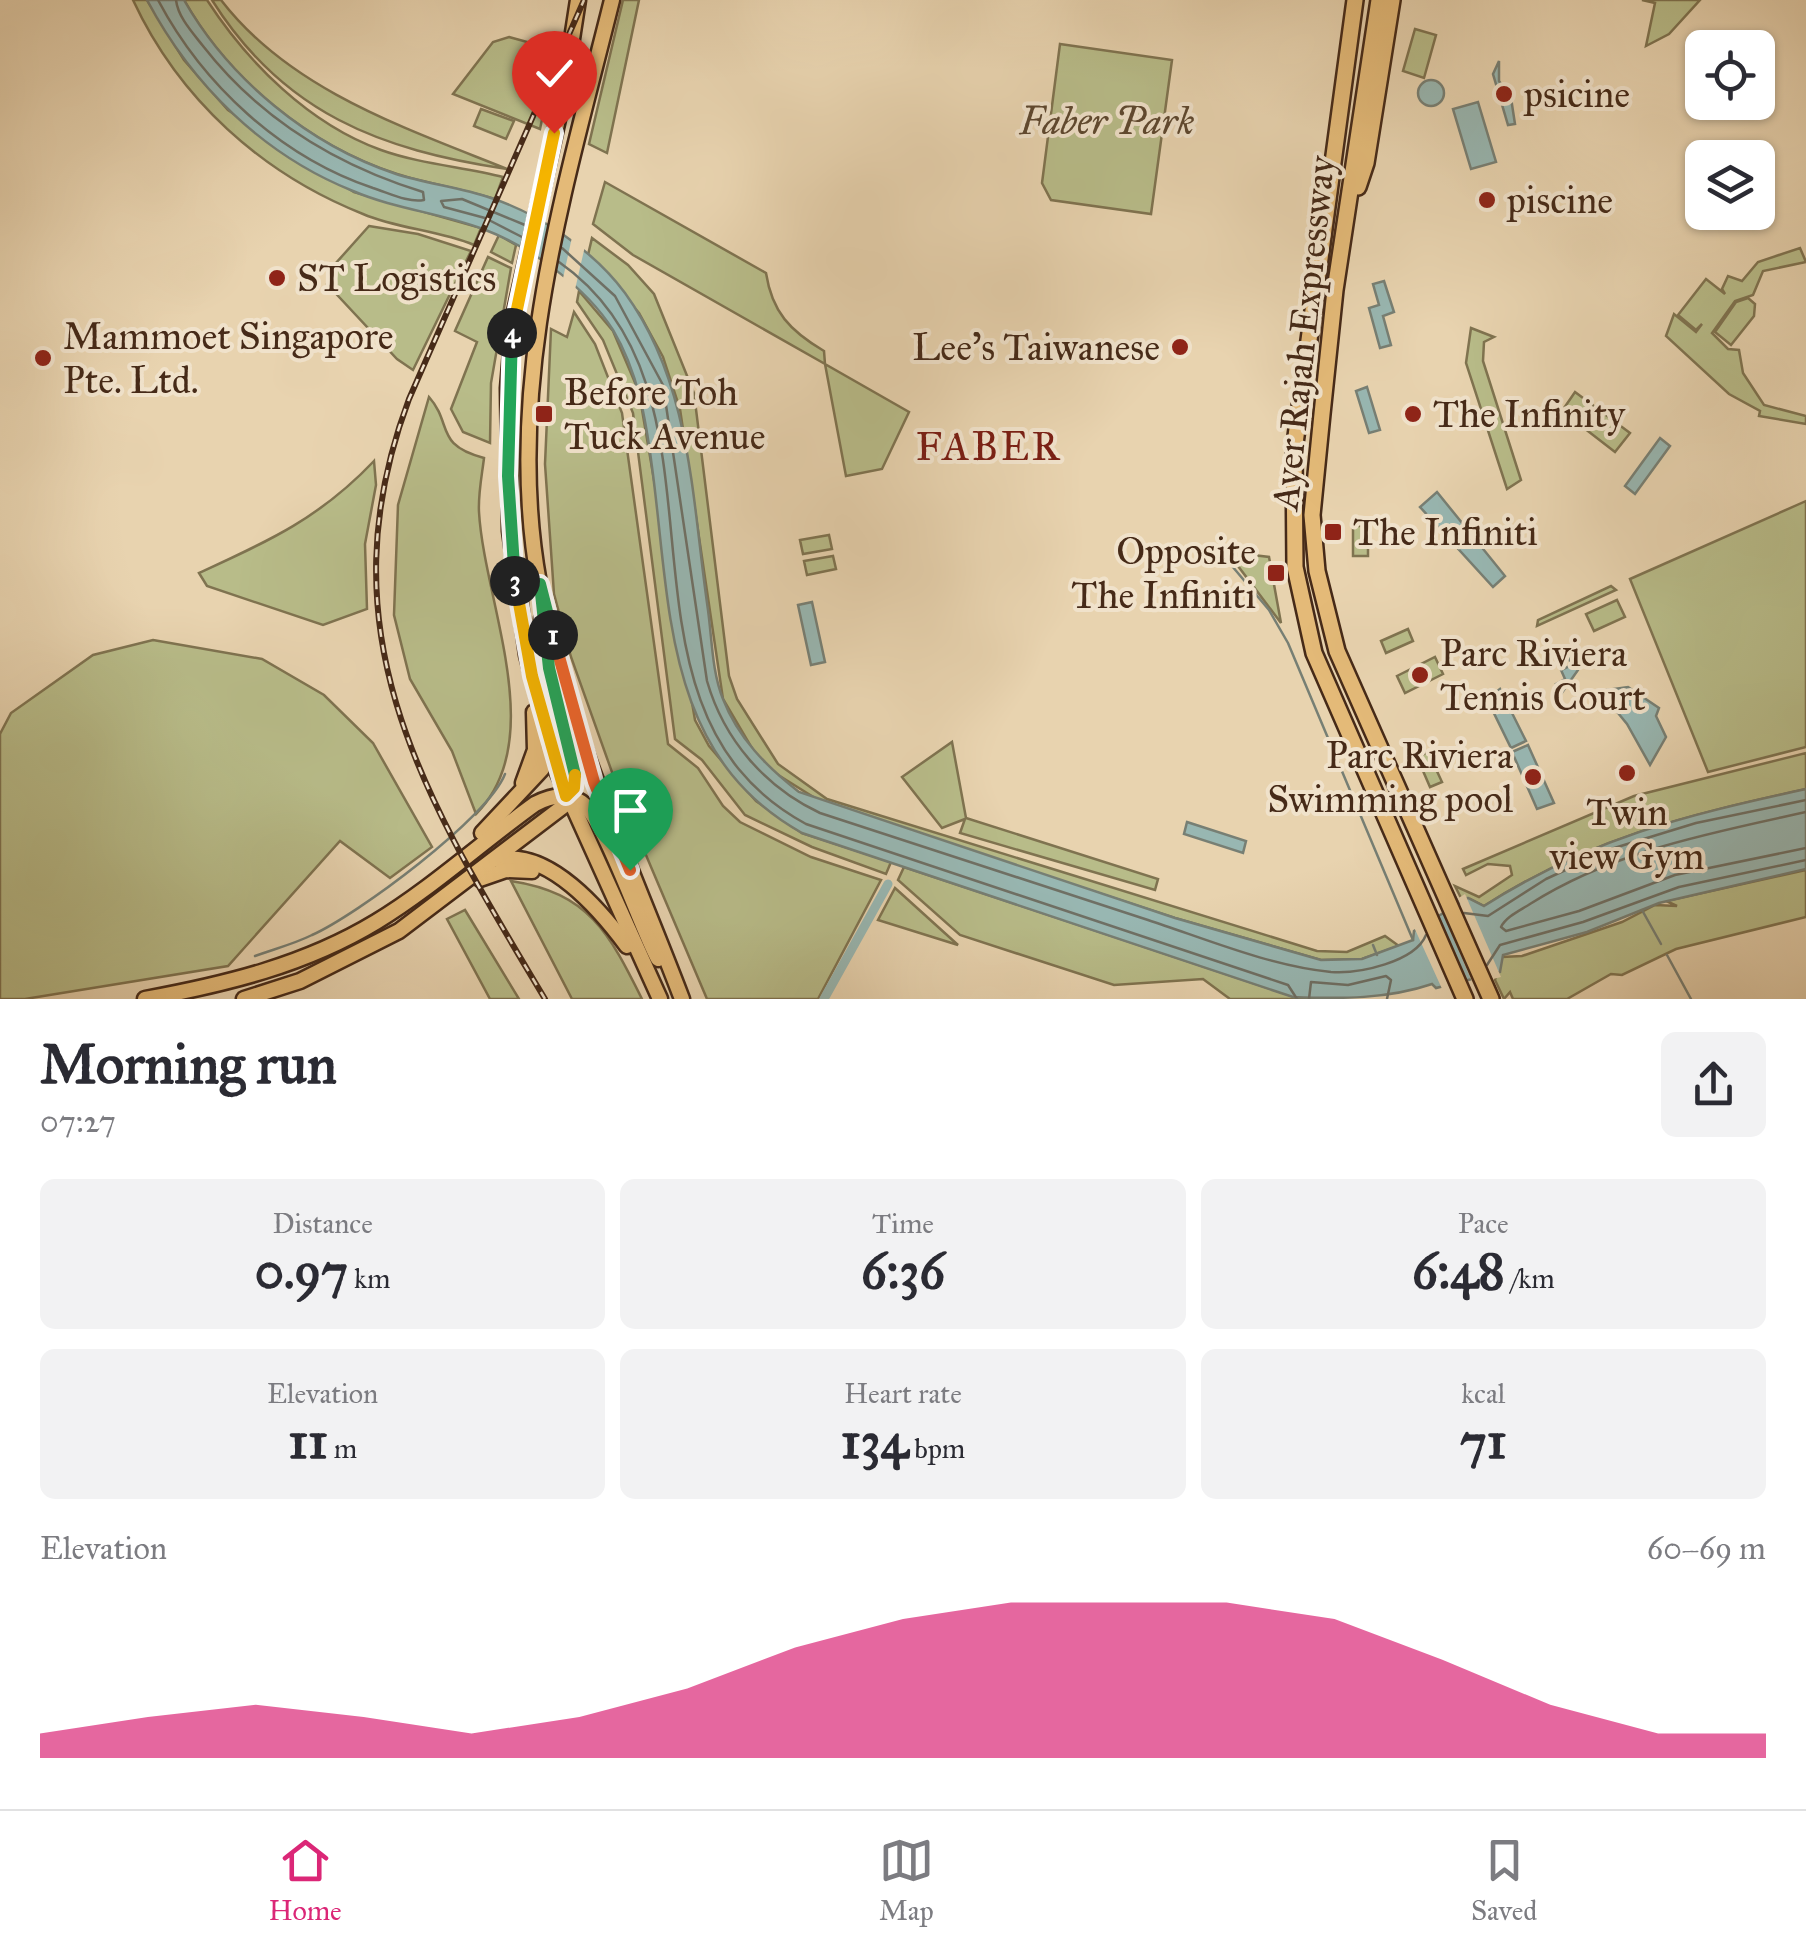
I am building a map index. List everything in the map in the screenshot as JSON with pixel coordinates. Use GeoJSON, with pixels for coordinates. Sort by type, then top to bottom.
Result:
{"type":"FeatureCollection","features":[{"type":"Feature","properties":{"kind":"highway","name":"Ayer Rajah Expressway"},"geometry":{"type":"LineString","coordinates":[[1356,0],[1294,451],[1295,567],[1314,654],[1464,997]]}},
{"type":"Feature","properties":{"kind":"highway","name":"Ayer Rajah Expressway"},"geometry":{"type":"LineString","coordinates":[[1379,0],[1345,223],[1314,496],[1317,571],[1337,651],[1449,897],[1488,993]]}},
{"type":"Feature","properties":{"kind":"highway"},"geometry":{"type":"LineString","coordinates":[[1345,223],[1366,162],[1392,0]]}},
{"type":"Feature","properties":{"kind":"main road"},"geometry":{"type":"LineString","coordinates":[[504,812],[532,761],[536,739],[532,676],[510,531],[508,388],[514,316],[578,0]]}},
{"type":"Feature","properties":{"kind":"main road"},"geometry":{"type":"LineString","coordinates":[[244,999],[300,981],[356,956],[490,864],[568,798],[574,769],[549,668],[529,448],[539,323],[612,0]]}},
{"type":"Feature","properties":{"kind":"main road"},"geometry":{"type":"LineString","coordinates":[[540,584],[594,782],[681,999]]}},
{"type":"Feature","properties":{"kind":"main road"},"geometry":{"type":"LineString","coordinates":[[532,676],[568,798],[660,999]]}},
{"type":"Feature","properties":{"kind":"main road"},"geometry":{"type":"LineString","coordinates":[[444,870],[504,812],[545,764],[550,744]]}},
{"type":"Feature","properties":{"kind":"main road"},"geometry":{"type":"LineString","coordinates":[[146,999],[263,974],[324,950],[393,911],[536,804],[568,798],[593,814],[655,955],[681,999]]}},
{"type":"Feature","properties":{"kind":"main road"},"geometry":{"type":"LineString","coordinates":[[490,864],[503,858],[514,859],[570,884],[596,906],[648,975]]}},
{"type":"Feature","properties":{"kind":"main road"},"geometry":{"type":"LineString","coordinates":[[459,887],[516,870],[570,884]]}},
{"type":"Feature","properties":{"kind":"green space"},"geometry":{"type":"Polygon","coordinates":[[[133,0],[147,0],[184,60],[228,110],[354,192],[481,228],[474,245],[363,214],[291,178],[258,155],[199,101],[174,70],[133,0]]]}},
{"type":"Feature","properties":{"kind":"green space"},"geometry":{"type":"Polygon","coordinates":[[[184,0],[207,0],[261,68],[329,124],[396,155],[503,177],[495,199],[397,174],[365,162],[303,128],[248,83],[224,57],[184,0]]]}},
{"type":"Feature","properties":{"kind":"green space"},"geometry":{"type":"Polygon","coordinates":[[[212,0],[221,0],[280,59],[315,82],[390,121],[507,169],[417,150],[338,120],[270,71],[212,0]]]}},
{"type":"Feature","properties":{"kind":"green space"},"geometry":{"type":"Polygon","coordinates":[[[623,0],[639,0],[607,153],[589,144],[623,0]]]}},
{"type":"Feature","properties":{"kind":"green space"},"geometry":{"type":"Polygon","coordinates":[[[1642,0],[1700,0],[1669,34],[1646,46],[1655,3],[1642,0]]]}},
{"type":"Feature","properties":{"kind":"green space"},"geometry":{"type":"Polygon","coordinates":[[[1415,29],[1436,35],[1424,78],[1403,71],[1415,29]]]}},
{"type":"Feature","properties":{"kind":"green space"},"geometry":{"type":"Polygon","coordinates":[[[509,37],[542,46],[554,62],[540,129],[453,94],[493,42],[509,37]]]}},
{"type":"Feature","properties":{"kind":"green space","name":"Faber Park"},"geometry":{"type":"Polygon","coordinates":[[[1060,44],[1172,60],[1151,214],[1051,200],[1042,183],[1060,44]]]}},
{"type":"Feature","properties":{"kind":"green space"},"geometry":{"type":"Polygon","coordinates":[[[481,109],[514,121],[506,139],[474,126],[481,109]]]}},
{"type":"Feature","properties":{"kind":"green space"},"geometry":{"type":"Polygon","coordinates":[[[605,182],[766,273],[778,310],[792,328],[824,351],[825,364],[633,255],[593,224],[605,182]]]}},
{"type":"Feature","properties":{"kind":"green space"},"geometry":{"type":"Polygon","coordinates":[[[369,226],[418,234],[471,251],[413,370],[397,359],[327,284],[336,263],[369,226]]]}},
{"type":"Feature","properties":{"kind":"green space"},"geometry":{"type":"Polygon","coordinates":[[[499,235],[516,245],[512,263],[491,252],[499,235]]]}},
{"type":"Feature","properties":{"kind":"green space"},"geometry":{"type":"Polygon","coordinates":[[[592,238],[628,265],[654,294],[694,393],[729,676],[737,699],[778,764],[827,799],[1317,951],[1347,952],[1385,936],[1399,946],[1362,959],[1321,960],[1175,918],[823,803],[775,773],[753,750],[723,699],[680,409],[663,357],[639,313],[588,255],[592,238]]]}},
{"type":"Feature","properties":{"kind":"green space"},"geometry":{"type":"Polygon","coordinates":[[[1800,248],[1806,262],[1763,271],[1753,295],[1735,301],[1712,333],[1728,349],[1739,350],[1743,373],[1764,405],[1806,416],[1806,424],[1759,416],[1760,411],[1729,394],[1666,336],[1674,314],[1696,332],[1702,324],[1696,330],[1678,315],[1706,279],[1725,294],[1722,289],[1728,276],[1742,281],[1758,262],[1800,248]]]}},
{"type":"Feature","properties":{"kind":"green space"},"geometry":{"type":"Polygon","coordinates":[[[488,257],[511,268],[491,383],[490,443],[463,432],[451,409],[477,342],[455,331],[488,257]]]}},
{"type":"Feature","properties":{"kind":"green space"},"geometry":{"type":"Polygon","coordinates":[[[579,291],[613,331],[639,392],[695,720],[709,746],[756,801],[802,833],[891,862],[886,874],[812,847],[745,815],[702,760],[675,739],[633,413],[603,340],[577,302],[579,291]]]}},
{"type":"Feature","properties":{"kind":"green space"},"geometry":{"type":"Polygon","coordinates":[[[1748,298],[1755,304],[1754,316],[1731,345],[1715,332],[1736,302],[1748,298]]]}},
{"type":"Feature","properties":{"kind":"green space"},"geometry":{"type":"Polygon","coordinates":[[[574,312],[595,344],[622,413],[668,744],[698,768],[723,806],[740,822],[811,857],[881,880],[818,999],[707,999],[618,789],[571,657],[554,594],[545,464],[551,329],[567,337],[574,312]]]}},
{"type":"Feature","properties":{"kind":"green space"},"geometry":{"type":"Polygon","coordinates":[[[1471,328],[1494,337],[1484,342],[1483,361],[1521,480],[1507,489],[1466,363],[1471,328]]]}},
{"type":"Feature","properties":{"kind":"green space"},"geometry":{"type":"Polygon","coordinates":[[[825,364],[909,412],[882,469],[846,476],[825,364]]]}},
{"type":"Feature","properties":{"kind":"green space"},"geometry":{"type":"Polygon","coordinates":[[[1575,392],[1630,433],[1615,452],[1562,411],[1575,392]]]}},
{"type":"Feature","properties":{"kind":"green space"},"geometry":{"type":"Polygon","coordinates":[[[429,397],[451,440],[468,453],[484,458],[479,512],[511,710],[508,748],[498,783],[476,814],[452,751],[410,679],[394,615],[398,505],[429,397]]]}},
{"type":"Feature","properties":{"kind":"green space"},"geometry":{"type":"Polygon","coordinates":[[[374,461],[376,485],[365,544],[367,609],[323,625],[207,586],[199,573],[271,539],[313,513],[374,461]]]}},
{"type":"Feature","properties":{"kind":"green space"},"geometry":{"type":"Polygon","coordinates":[[[1806,501],[1806,747],[1708,772],[1630,579],[1806,501]]]}},
{"type":"Feature","properties":{"kind":"green space"},"geometry":{"type":"Polygon","coordinates":[[[1353,526],[1368,526],[1368,556],[1353,556],[1353,526]]]}},
{"type":"Feature","properties":{"kind":"green space"},"geometry":{"type":"Polygon","coordinates":[[[829,535],[832,549],[803,554],[800,540],[829,535]]]}},
{"type":"Feature","properties":{"kind":"green space"},"geometry":{"type":"Polygon","coordinates":[[[1253,555],[1269,557],[1281,623],[1235,562],[1253,555]]]}},
{"type":"Feature","properties":{"kind":"green space"},"geometry":{"type":"Polygon","coordinates":[[[833,556],[836,569],[807,575],[804,561],[833,556]]]}},
{"type":"Feature","properties":{"kind":"green space"},"geometry":{"type":"Polygon","coordinates":[[[1611,586],[1616,590],[1537,626],[1538,620],[1611,586]]]}},
{"type":"Feature","properties":{"kind":"green space"},"geometry":{"type":"Polygon","coordinates":[[[1617,600],[1625,617],[1594,631],[1586,614],[1617,600]]]}},
{"type":"Feature","properties":{"kind":"green space"},"geometry":{"type":"Polygon","coordinates":[[[1408,629],[1413,641],[1386,653],[1381,641],[1408,629]]]}},
{"type":"Feature","properties":{"kind":"green space"},"geometry":{"type":"Polygon","coordinates":[[[153,640],[262,659],[324,695],[373,743],[432,847],[390,878],[340,841],[228,966],[25,999],[0,999],[0,734],[11,713],[93,655],[153,640]]]}},
{"type":"Feature","properties":{"kind":"green space","name":"Parc Riviera Tennis Court"},"geometry":{"type":"Polygon","coordinates":[[[1435,657],[1443,674],[1405,693],[1397,676],[1435,657]]]}},
{"type":"Feature","properties":{"kind":"green space"},"geometry":{"type":"Polygon","coordinates":[[[952,742],[966,818],[1158,879],[1155,890],[960,833],[965,819],[942,828],[902,777],[952,742]]]}},
{"type":"Feature","properties":{"kind":"green space"},"geometry":{"type":"Polygon","coordinates":[[[1428,752],[1442,782],[1430,787],[1417,757],[1428,752]]]}},
{"type":"Feature","properties":{"kind":"green space"},"geometry":{"type":"Polygon","coordinates":[[[1806,753],[1806,789],[1678,820],[1600,846],[1484,906],[1470,899],[1463,902],[1455,886],[1479,897],[1512,875],[1510,866],[1488,864],[1466,875],[1463,869],[1634,796],[1806,753]]]}},
{"type":"Feature","properties":{"kind":"green space"},"geometry":{"type":"Polygon","coordinates":[[[904,867],[1292,996],[1322,999],[1230,999],[1203,979],[1114,985],[960,935],[898,880],[904,867]]]}},
{"type":"Feature","properties":{"kind":"green space"},"geometry":{"type":"Polygon","coordinates":[[[1806,870],[1806,917],[1676,949],[1622,975],[1611,974],[1567,999],[1513,999],[1510,992],[1504,999],[1495,980],[1502,957],[1522,956],[1622,922],[1655,905],[1677,906],[1666,901],[1806,870]]]}},
{"type":"Feature","properties":{"kind":"green space"},"geometry":{"type":"Polygon","coordinates":[[[511,881],[560,895],[578,906],[607,936],[642,999],[572,999],[511,881]]]}},
{"type":"Feature","properties":{"kind":"green space"},"geometry":{"type":"Polygon","coordinates":[[[895,888],[958,945],[878,920],[895,888]]]}},
{"type":"Feature","properties":{"kind":"green space"},"geometry":{"type":"Polygon","coordinates":[[[465,910],[519,999],[490,999],[447,919],[465,910]]]}},
{"type":"Feature","properties":{"kind":"water"},"geometry":{"type":"Polygon","coordinates":[[[147,0],[184,0],[202,29],[248,82],[274,106],[332,146],[396,174],[479,194],[528,214],[582,249],[625,293],[664,366],[686,445],[719,689],[737,726],[755,751],[799,792],[1175,918],[1321,960],[1362,959],[1413,940],[1414,931],[1468,898],[1484,906],[1562,863],[1639,832],[1806,789],[1806,869],[1659,903],[1587,932],[1503,955],[1500,972],[1436,988],[1432,984],[1364,997],[1293,997],[802,833],[756,801],[723,762],[698,720],[671,623],[640,397],[622,346],[602,314],[556,270],[501,237],[369,197],[289,158],[233,114],[208,88],[147,0]]]}},
{"type":"Feature","properties":{"kind":"water","name":"psicine"},"geometry":{"type":"Polygon","coordinates":[[[1499,61],[1499,81],[1511,98],[1515,124],[1508,125],[1493,74],[1499,61]]]}},
{"type":"Feature","properties":{"kind":"water"},"geometry":{"type":"Polygon","coordinates":[[[1431,80],[1440,84],[1444,93],[1440,102],[1431,106],[1422,102],[1418,93],[1422,84],[1431,80]]]}},
{"type":"Feature","properties":{"kind":"water"},"geometry":{"type":"Polygon","coordinates":[[[1478,102],[1496,162],[1471,169],[1453,109],[1478,102]]]}},
{"type":"Feature","properties":{"kind":"water"},"geometry":{"type":"Polygon","coordinates":[[[1384,281],[1394,312],[1383,316],[1391,345],[1380,348],[1369,308],[1379,305],[1373,284],[1384,281]]]}},
{"type":"Feature","properties":{"kind":"water"},"geometry":{"type":"Polygon","coordinates":[[[1367,387],[1380,430],[1369,433],[1356,391],[1367,387]]]}},
{"type":"Feature","properties":{"kind":"water"},"geometry":{"type":"Polygon","coordinates":[[[1660,438],[1670,446],[1635,494],[1625,486],[1660,438]]]}},
{"type":"Feature","properties":{"kind":"water"},"geometry":{"type":"Polygon","coordinates":[[[1437,492],[1505,576],[1493,587],[1420,507],[1437,492]]]}},
{"type":"Feature","properties":{"kind":"water"},"geometry":{"type":"Polygon","coordinates":[[[812,602],[825,662],[811,665],[798,605],[812,602]]]}},
{"type":"Feature","properties":{"kind":"water"},"geometry":{"type":"Polygon","coordinates":[[[1574,649],[1578,670],[1561,694],[1556,684],[1565,679],[1561,670],[1572,665],[1566,653],[1574,649]]]}},
{"type":"Feature","properties":{"kind":"water"},"geometry":{"type":"Polygon","coordinates":[[[1628,687],[1659,708],[1656,716],[1666,737],[1650,765],[1627,724],[1600,691],[1628,687]]]}},
{"type":"Feature","properties":{"kind":"water","name":"Parc Riviera Swimming pool"},"geometry":{"type":"Polygon","coordinates":[[[1500,689],[1526,741],[1511,748],[1487,699],[1500,689]]]}},
{"type":"Feature","properties":{"kind":"water","name":"Parc Riviera Swimming pool"},"geometry":{"type":"Polygon","coordinates":[[[1528,745],[1554,803],[1537,809],[1512,752],[1528,745]]]}},
{"type":"Feature","properties":{"kind":"water"},"geometry":{"type":"Polygon","coordinates":[[[1187,822],[1246,841],[1243,853],[1184,834],[1187,822]]]}},
{"type":"Feature","properties":{"kind":"pier"},"geometry":{"type":"Polygon","coordinates":[[[572,237],[585,246],[574,294],[562,283],[572,237]]]}},
{"type":"Feature","properties":{"kind":"pier"},"geometry":{"type":"Polygon","coordinates":[[[1465,894],[1501,977],[1473,984],[1441,909],[1465,894]]]}},
{"type":"Feature","properties":{"kind":"pier"},"geometry":{"type":"Polygon","coordinates":[[[1436,912],[1468,985],[1443,991],[1413,925],[1436,912]]]}},
{"type":"Feature","properties":{"kind":"waterway"},"geometry":{"type":"LineString","coordinates":[[1216,547],[1269,610],[1288,643],[1413,940]]}},
{"type":"Feature","properties":{"kind":"waterway"},"geometry":{"type":"LineString","coordinates":[[255,956],[312,935],[388,887],[474,815],[505,774]]}},
{"type":"Feature","properties":{"kind":"waterway"},"geometry":{"type":"LineString","coordinates":[[1444,874],[1459,904]]}},
{"type":"Feature","properties":{"kind":"waterway"},"geometry":{"type":"LineString","coordinates":[[824,999],[888,884]]}},
{"type":"Feature","properties":{"kind":"waterway"},"geometry":{"type":"LineString","coordinates":[[1642,910],[1661,944]]}},
{"type":"Feature","properties":{"kind":"waterway"},"geometry":{"type":"LineString","coordinates":[[1373,945],[1377,955]]}},
{"type":"Feature","properties":{"kind":"waterway"},"geometry":{"type":"LineString","coordinates":[[1667,955],[1691,999]]}},
{"type":"Feature","properties":{"kind":"waterway"},"geometry":{"type":"LineString","coordinates":[[1489,974],[1500,999]]}},
{"type":"Feature","properties":{"kind":"railway"},"geometry":{"type":"LineString","coordinates":[[545,999],[461,855],[399,714],[382,641],[376,565],[384,485],[409,399],[584,0]]}},
{"type":"Feature","properties":{"kind":"place","name":"psicine"},"geometry":{"type":"Point","coordinates":[1504,94]}},
{"type":"Feature","properties":{"kind":"place","name":"piscine"},"geometry":{"type":"Point","coordinates":[1487,200]}},
{"type":"Feature","properties":{"kind":"place","name":"ST Logistics"},"geometry":{"type":"Point","coordinates":[277,278]}},
{"type":"Feature","properties":{"kind":"place","name":"Lee’s Taiwanese"},"geometry":{"type":"Point","coordinates":[1180,347]}},
{"type":"Feature","properties":{"kind":"place","name":"Mammoet Singapore Pte. Ltd."},"geometry":{"type":"Point","coordinates":[43,358]}},
{"type":"Feature","properties":{"kind":"place","name":"Before Toh Tuck Avenue"},"geometry":{"type":"Point","coordinates":[544,414]}},
{"type":"Feature","properties":{"kind":"place","name":"The Infinity"},"geometry":{"type":"Point","coordinates":[1413,414]}},
{"type":"Feature","properties":{"kind":"place","name":"The Infiniti"},"geometry":{"type":"Point","coordinates":[1333,532]}},
{"type":"Feature","properties":{"kind":"place","name":"Opposite The Infiniti"},"geometry":{"type":"Point","coordinates":[1276,573]}},
{"type":"Feature","properties":{"kind":"place","name":"Parc Riviera Tennis Court"},"geometry":{"type":"Point","coordinates":[1420,675]}},
{"type":"Feature","properties":{"kind":"place","name":"Twin view Gym"},"geometry":{"type":"Point","coordinates":[1627,773]}},
{"type":"Feature","properties":{"kind":"place","name":"Parc Riviera Swimming pool"},"geometry":{"type":"Point","coordinates":[1533,777]}},
{"type":"Feature","properties":{"kind":"district","name":"FABER"},"geometry":{"type":"Point","coordinates":[989,446]}},
{"type":"Feature","properties":{"kind":"route"},"geometry":{"type":"LineString","coordinates":[[554,133],[514,316],[508,388],[510,531],[527,655],[566,796],[574,788],[574,769],[549,668],[540,584],[594,782],[630,870]]}}]}
